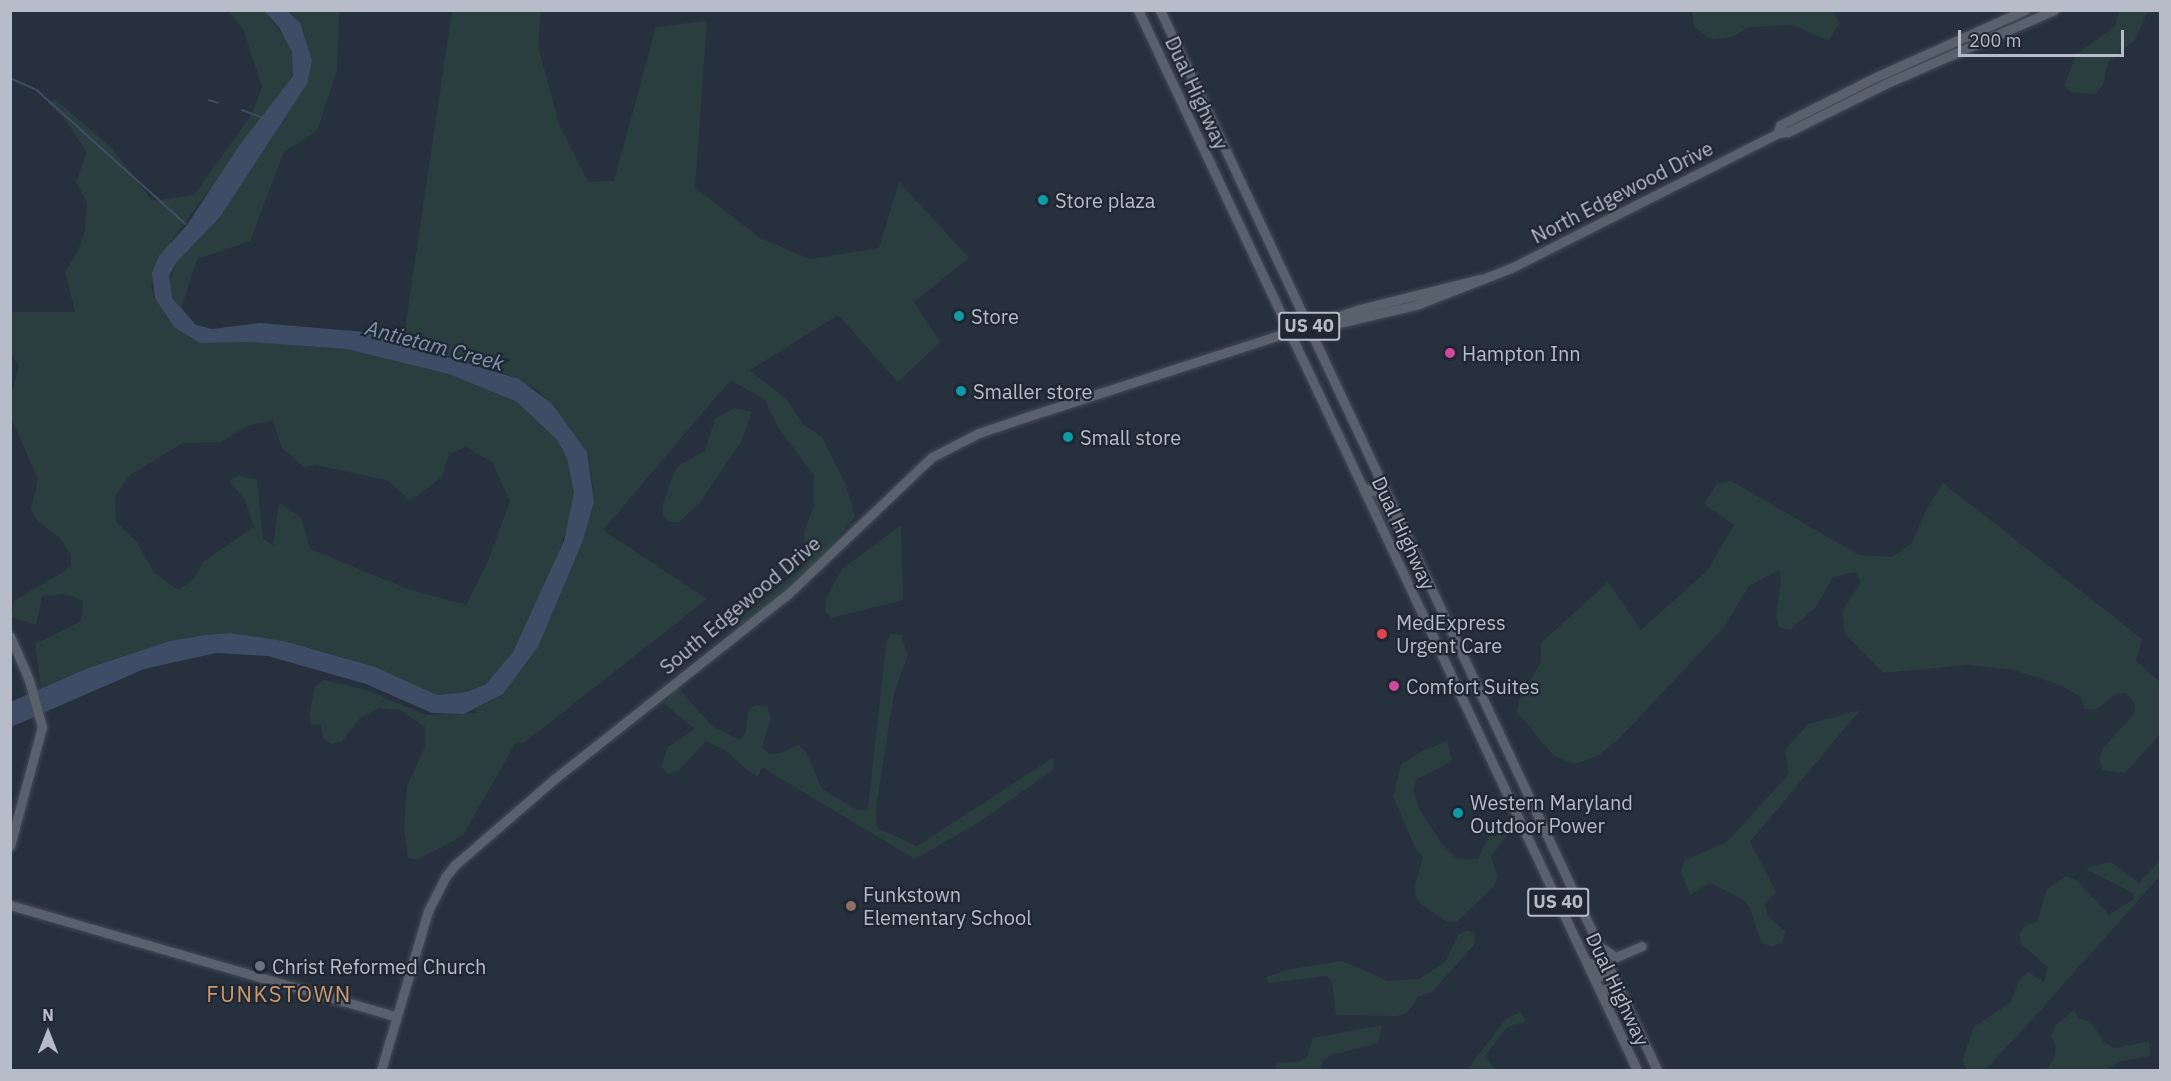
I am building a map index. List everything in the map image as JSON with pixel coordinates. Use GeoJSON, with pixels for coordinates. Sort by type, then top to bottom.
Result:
{"type":"FeatureCollection","features":[{"type":"Feature","properties":{"kind":"main road","name":"Dual Highway"},"geometry":{"type":"LineString","coordinates":[[1138,10],[1636,1071]]}},
{"type":"Feature","properties":{"kind":"main road","name":"Dual Highway"},"geometry":{"type":"LineString","coordinates":[[1160,10],[1657,1071]]}},
{"type":"Feature","properties":{"kind":"main road","name":"North Edgewood Drive"},"geometry":{"type":"LineString","coordinates":[[1778,133],[1780,125],[1878,76],[2025,10]]}},
{"type":"Feature","properties":{"kind":"main road","name":"North Edgewood Drive"},"geometry":{"type":"LineString","coordinates":[[1310,328],[1360,309],[1480,279],[1523,263],[1778,133],[1788,132],[1887,83],[2054,10]]}},
{"type":"Feature","properties":{"kind":"main road","name":"South Edgewood Drive"},"geometry":{"type":"LineString","coordinates":[[381,1071],[395,1016],[434,895],[456,865],[553,780],[788,594],[925,463],[979,433],[1310,328]]}},
{"type":"Feature","properties":{"kind":"main road"},"geometry":{"type":"LineString","coordinates":[[1363,488],[1381,496],[1422,568]]}},
{"type":"Feature","properties":{"kind":"main road"},"geometry":{"type":"LineString","coordinates":[[10,636],[29,680],[41,718],[37,755],[10,846]]}},
{"type":"Feature","properties":{"kind":"main road"},"geometry":{"type":"LineString","coordinates":[[10,905],[395,1016]]}},
{"type":"Feature","properties":{"kind":"main road"},"geometry":{"type":"LineString","coordinates":[[1563,914],[1598,973],[1612,974]]}},
{"type":"Feature","properties":{"kind":"main road"},"geometry":{"type":"LineString","coordinates":[[1598,943],[1616,957],[1642,946]]}},
{"type":"Feature","properties":{"kind":"main road"},"geometry":{"type":"LineString","coordinates":[[1599,990],[1608,987],[1615,992],[1650,1055]]}},
{"type":"Feature","properties":{"kind":"green space"},"geometry":{"type":"Polygon","coordinates":[[[229,11],[264,11],[287,40],[296,64],[288,86],[172,240],[151,285],[155,298],[174,327],[200,343],[250,342],[346,349],[449,374],[517,402],[557,440],[567,458],[574,493],[572,512],[553,571],[513,652],[486,684],[467,692],[437,695],[345,658],[284,641],[230,633],[170,641],[88,668],[41,688],[35,644],[81,621],[83,601],[65,594],[42,596],[36,625],[11,617],[14,601],[71,565],[71,555],[60,538],[36,519],[31,509],[38,479],[11,418],[11,397],[19,366],[11,353],[11,312],[75,312],[65,271],[77,254],[85,230],[87,203],[76,182],[87,152],[63,117],[48,103],[55,99],[112,148],[152,201],[194,195],[252,114],[262,87],[244,31],[229,11]],[[273,421],[250,425],[220,442],[183,443],[130,475],[115,496],[116,522],[137,542],[154,573],[178,590],[194,579],[203,562],[254,527],[245,500],[229,481],[239,475],[257,480],[263,538],[273,546],[279,503],[301,517],[310,549],[408,589],[466,605],[488,561],[510,501],[492,462],[466,447],[449,454],[442,477],[410,501],[389,481],[316,465],[304,467],[282,448],[273,421]]]}},
{"type":"Feature","properties":{"kind":"green space"},"geometry":{"type":"Polygon","coordinates":[[[287,11],[339,11],[337,70],[317,131],[284,152],[250,241],[197,259],[181,309],[172,298],[168,285],[176,263],[220,217],[307,84],[300,23],[287,11]]]}},
{"type":"Feature","properties":{"kind":"green space"},"geometry":{"type":"Polygon","coordinates":[[[452,11],[541,11],[538,46],[559,124],[588,182],[614,181],[656,27],[707,21],[695,188],[760,238],[810,259],[879,248],[899,182],[969,258],[914,302],[940,342],[898,382],[838,315],[750,370],[786,399],[804,425],[822,437],[846,485],[855,517],[821,557],[755,618],[739,625],[742,617],[805,565],[804,534],[814,505],[814,475],[778,427],[765,400],[732,381],[727,384],[603,530],[707,599],[525,742],[515,744],[463,835],[418,860],[408,858],[404,827],[407,786],[425,747],[425,727],[400,710],[379,708],[361,717],[341,742],[331,744],[323,738],[321,725],[312,725],[309,715],[315,686],[324,680],[366,690],[426,715],[478,713],[474,710],[503,694],[538,647],[582,543],[593,486],[587,452],[539,391],[502,372],[403,342],[452,11]]]}},
{"type":"Feature","properties":{"kind":"green space"},"geometry":{"type":"Polygon","coordinates":[[[1692,11],[1833,11],[1839,24],[1829,40],[1791,25],[1749,27],[1732,37],[1711,39],[1694,27],[1692,11]]]}},
{"type":"Feature","properties":{"kind":"green space"},"geometry":{"type":"Polygon","coordinates":[[[2119,11],[2148,11],[2135,40],[2108,62],[2103,85],[2095,94],[2073,93],[2064,86],[2077,54],[2115,26],[2119,11]]]}},
{"type":"Feature","properties":{"kind":"green space"},"geometry":{"type":"Polygon","coordinates":[[[734,408],[752,412],[741,442],[701,501],[679,522],[669,522],[662,514],[663,504],[678,466],[705,451],[715,419],[734,408]]]}},
{"type":"Feature","properties":{"kind":"green space"},"geometry":{"type":"Polygon","coordinates":[[[1731,481],[1859,555],[1892,557],[1912,543],[1926,510],[1943,483],[2142,639],[2136,661],[2160,682],[2160,734],[2125,773],[2103,770],[2099,759],[2103,748],[2135,713],[2134,702],[2126,693],[2115,695],[2096,710],[2084,709],[2081,697],[2060,685],[2014,670],[1968,665],[1883,673],[1845,634],[1842,611],[1861,582],[1855,572],[1833,577],[1816,607],[1790,630],[1779,627],[1776,616],[1781,581],[1779,570],[1749,586],[1724,627],[1617,741],[1597,756],[1575,764],[1554,756],[1517,712],[1519,700],[1541,662],[1541,643],[1608,582],[1641,630],[1708,570],[1734,525],[1704,504],[1717,483],[1731,481]]]}},
{"type":"Feature","properties":{"kind":"green space"},"geometry":{"type":"Polygon","coordinates":[[[901,525],[903,600],[832,618],[825,611],[826,598],[842,569],[901,525]]]}},
{"type":"Feature","properties":{"kind":"green space"},"geometry":{"type":"Polygon","coordinates":[[[891,634],[901,635],[908,654],[894,694],[876,807],[877,828],[917,846],[1053,758],[1054,769],[976,824],[915,859],[762,767],[758,777],[725,750],[706,741],[679,770],[669,774],[661,766],[668,747],[695,729],[664,704],[678,688],[713,727],[740,740],[746,732],[748,710],[757,705],[767,707],[771,717],[762,747],[769,754],[780,753],[798,745],[806,752],[822,789],[857,810],[868,809],[886,643],[891,634]]]}},
{"type":"Feature","properties":{"kind":"green space"},"geometry":{"type":"Polygon","coordinates":[[[1860,710],[1750,842],[1776,892],[1765,904],[1767,915],[1785,931],[1783,942],[1772,947],[1761,942],[1750,908],[1742,899],[1710,883],[1690,895],[1681,873],[1684,861],[1727,842],[1789,774],[1785,750],[1808,724],[1860,710]]]}},
{"type":"Feature","properties":{"kind":"green space"},"geometry":{"type":"Polygon","coordinates":[[[1447,741],[1452,761],[1417,779],[1413,789],[1419,809],[1442,844],[1457,859],[1478,859],[1496,823],[1507,822],[1509,832],[1491,857],[1498,877],[1494,886],[1457,922],[1447,922],[1422,905],[1416,897],[1415,886],[1423,857],[1416,850],[1393,796],[1401,765],[1418,753],[1447,741]]]}},
{"type":"Feature","properties":{"kind":"green space"},"geometry":{"type":"Polygon","coordinates":[[[2160,860],[2160,876],[2027,1025],[1985,1070],[1968,1070],[1962,1061],[1974,1027],[2011,1002],[2019,981],[2028,972],[2044,982],[2048,967],[2022,945],[2019,934],[2026,925],[2037,922],[2047,889],[2066,876],[2077,880],[2109,915],[2134,899],[2133,893],[2087,870],[2088,867],[2111,862],[2139,883],[2160,860]]]}},
{"type":"Feature","properties":{"kind":"green space"},"geometry":{"type":"Polygon","coordinates":[[[1467,930],[1475,934],[1474,945],[1432,992],[1419,996],[1407,1013],[1397,1016],[1336,1015],[1332,981],[1326,976],[1268,983],[1266,977],[1291,969],[1342,961],[1389,981],[1419,979],[1445,962],[1458,935],[1467,930]]]}},
{"type":"Feature","properties":{"kind":"green space"},"geometry":{"type":"Polygon","coordinates":[[[2074,1010],[2078,1018],[2091,1022],[2104,1042],[2114,1048],[2149,1041],[2150,1056],[2121,1061],[2104,1070],[2046,1070],[2054,1058],[2056,1047],[2051,1036],[2056,1025],[2074,1010]]]}},
{"type":"Feature","properties":{"kind":"green space"},"geometry":{"type":"Polygon","coordinates":[[[1520,1012],[1526,1021],[1506,1028],[1485,1056],[1495,1070],[1467,1070],[1506,1019],[1520,1012]]]}},
{"type":"Feature","properties":{"kind":"green space"},"geometry":{"type":"Polygon","coordinates":[[[1382,1025],[1378,1043],[1331,1055],[1323,1061],[1321,1070],[1276,1070],[1277,1063],[1298,1062],[1307,1057],[1313,1038],[1382,1025]]]}},
{"type":"Feature","properties":{"kind":"water","name":"Antietam Creek"},"geometry":{"type":"Polygon","coordinates":[[[264,11],[287,11],[300,23],[312,60],[307,84],[220,217],[176,263],[169,276],[172,298],[196,325],[212,329],[259,323],[365,332],[519,379],[552,404],[587,452],[594,502],[582,543],[538,647],[503,694],[464,714],[432,713],[366,684],[268,656],[216,653],[144,669],[11,727],[11,702],[88,668],[170,641],[230,633],[284,641],[375,667],[437,695],[467,692],[486,684],[513,652],[564,541],[574,493],[567,458],[557,440],[517,402],[449,374],[346,349],[250,342],[200,343],[174,327],[155,298],[152,273],[159,256],[187,225],[239,146],[293,76],[292,52],[279,27],[264,11]]]}},
{"type":"Feature","properties":{"kind":"waterway"},"geometry":{"type":"LineString","coordinates":[[10,78],[37,90],[186,224]]}},
{"type":"Feature","properties":{"kind":"waterway"},"geometry":{"type":"LineString","coordinates":[[209,100],[218,103]]}},
{"type":"Feature","properties":{"kind":"waterway"},"geometry":{"type":"LineString","coordinates":[[242,110],[264,118]]}},
{"type":"Feature","properties":{"kind":"place","name":"Store plaza"},"geometry":{"type":"Point","coordinates":[1043,200]}},
{"type":"Feature","properties":{"kind":"place","name":"Store"},"geometry":{"type":"Point","coordinates":[959,316]}},
{"type":"Feature","properties":{"kind":"place","name":"Hampton Inn"},"geometry":{"type":"Point","coordinates":[1450,353]}},
{"type":"Feature","properties":{"kind":"place","name":"Smaller store"},"geometry":{"type":"Point","coordinates":[961,391]}},
{"type":"Feature","properties":{"kind":"place","name":"Small store"},"geometry":{"type":"Point","coordinates":[1068,437]}},
{"type":"Feature","properties":{"kind":"place","name":"MedExpress Urgent Care"},"geometry":{"type":"Point","coordinates":[1382,634]}},
{"type":"Feature","properties":{"kind":"place","name":"Comfort Suites"},"geometry":{"type":"Point","coordinates":[1394,686]}},
{"type":"Feature","properties":{"kind":"place","name":"Western Maryland Outdoor Power"},"geometry":{"type":"Point","coordinates":[1458,813]}},
{"type":"Feature","properties":{"kind":"place","name":"Funkstown Elementary School"},"geometry":{"type":"Point","coordinates":[851,906]}},
{"type":"Feature","properties":{"kind":"place","name":"Christ Reformed Church"},"geometry":{"type":"Point","coordinates":[260,966]}},
{"type":"Feature","properties":{"kind":"district","name":"FUNKSTOWN"},"geometry":{"type":"Point","coordinates":[279,994]}}]}
